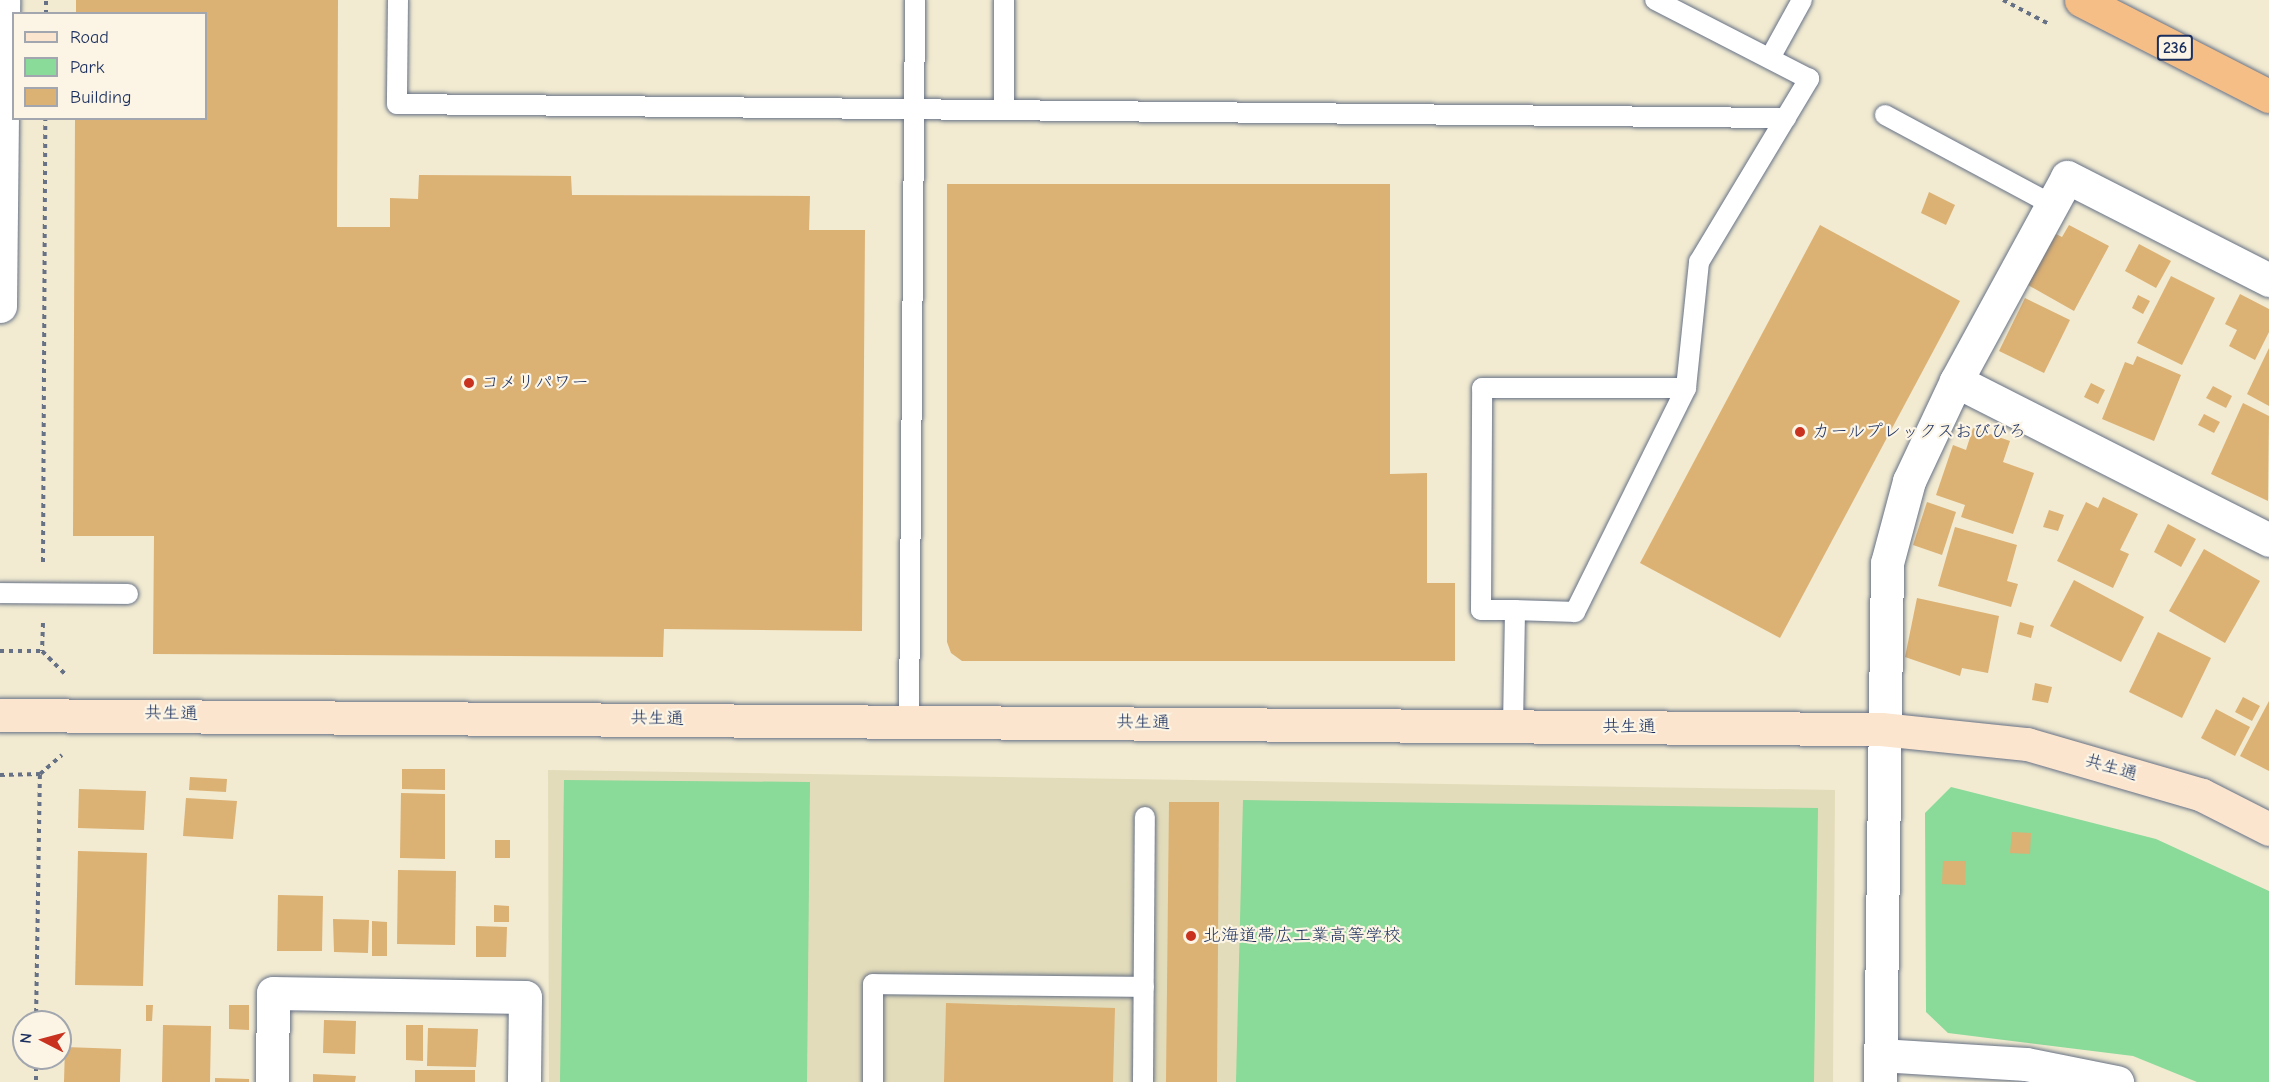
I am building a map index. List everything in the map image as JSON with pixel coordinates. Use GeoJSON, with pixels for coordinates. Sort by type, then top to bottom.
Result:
{"type":"FeatureCollection","features":[{"type":"Feature","properties":{"kind":"highway","name":"236"},"geometry":{"type":"LineString","coordinates":[[2081,0],[2269,96]]}},
{"type":"Feature","properties":{"kind":"street"},"geometry":{"type":"LineString","coordinates":[[0,306],[2,10]]}},
{"type":"Feature","properties":{"kind":"street"},"geometry":{"type":"LineString","coordinates":[[2117,1082],[2026,1064],[1880,1068],[1881,729],[1887,563],[1909,481],[1956,381],[2067,177],[2269,280]]}},
{"type":"Feature","properties":{"kind":"street"},"geometry":{"type":"LineString","coordinates":[[1956,381],[2269,540]]}},
{"type":"Feature","properties":{"kind":"street","name":"共生通"},"geometry":{"type":"LineString","coordinates":[[0,715],[1881,729],[2027,744],[2202,795],[2269,829]]}},
{"type":"Feature","properties":{"kind":"street"},"geometry":{"type":"LineString","coordinates":[[272,1082],[273,993],[525,997],[524,1082]]}},
{"type":"Feature","properties":{"kind":"lane"},"geometry":{"type":"LineString","coordinates":[[398,0],[397,104],[1786,118]]}},
{"type":"Feature","properties":{"kind":"lane"},"geometry":{"type":"LineString","coordinates":[[909,721],[915,0]]}},
{"type":"Feature","properties":{"kind":"lane"},"geometry":{"type":"LineString","coordinates":[[1004,0],[1004,110]]}},
{"type":"Feature","properties":{"kind":"lane"},"geometry":{"type":"LineString","coordinates":[[1655,0],[1809,79],[1699,262],[1686,388],[1575,612],[1481,610],[1482,388],[1686,388]]}},
{"type":"Feature","properties":{"kind":"lane"},"geometry":{"type":"LineString","coordinates":[[1770,58],[1802,0]]}},
{"type":"Feature","properties":{"kind":"lane"},"geometry":{"type":"LineString","coordinates":[[1885,115],[2052,205]]}},
{"type":"Feature","properties":{"kind":"lane"},"geometry":{"type":"LineString","coordinates":[[0,593],[128,594]]}},
{"type":"Feature","properties":{"kind":"lane"},"geometry":{"type":"LineString","coordinates":[[1513,726],[1515,610]]}},
{"type":"Feature","properties":{"kind":"lane"},"geometry":{"type":"LineString","coordinates":[[1143,1082],[1145,817]]}},
{"type":"Feature","properties":{"kind":"lane"},"geometry":{"type":"LineString","coordinates":[[873,1082],[873,984],[1144,987]]}},
{"type":"Feature","properties":{"kind":"path"},"geometry":{"type":"LineString","coordinates":[[0,651],[42,651]]}},
{"type":"Feature","properties":{"kind":"path"},"geometry":{"type":"LineString","coordinates":[[0,775],[40,774]]}},
{"type":"Feature","properties":{"kind":"shaded area","name":"北海道帯広工業高等学校"},"geometry":{"type":"Polygon","coordinates":[[[548,770],[1835,790],[1833,1082],[549,1082],[548,770]]]}},
{"type":"Feature","properties":{"kind":"green space"},"geometry":{"type":"Polygon","coordinates":[[[564,780],[810,782],[807,1082],[560,1082],[564,780]]]}},
{"type":"Feature","properties":{"kind":"green space"},"geometry":{"type":"Polygon","coordinates":[[[1951,787],[2156,839],[2269,891],[2269,1082],[2197,1082],[2133,1056],[1948,1033],[1926,1012],[1925,813],[1951,787]]]}},
{"type":"Feature","properties":{"kind":"green space"},"geometry":{"type":"Polygon","coordinates":[[[1243,800],[1818,808],[1814,1082],[1236,1082],[1243,800]]]}},
{"type":"Feature","properties":{"kind":"building","name":"コメリパワー"},"geometry":{"type":"Polygon","coordinates":[[[76,0],[338,0],[337,227],[390,227],[390,198],[418,199],[419,175],[571,176],[572,195],[810,196],[809,230],[865,230],[862,631],[664,629],[663,657],[153,654],[154,536],[73,536],[75,120],[207,120],[207,12],[76,12],[76,0]]]}},
{"type":"Feature","properties":{"kind":"building"},"geometry":{"type":"Polygon","coordinates":[[[947,184],[1390,184],[1390,474],[1427,473],[1427,583],[1455,583],[1455,661],[962,661],[951,653],[947,642],[947,184]]]}},
{"type":"Feature","properties":{"kind":"building"},"geometry":{"type":"Polygon","coordinates":[[[1929,192],[1955,205],[1946,225],[1921,213],[1929,192]]]}},
{"type":"Feature","properties":{"kind":"building","name":"カールプレックスおびひろ"},"geometry":{"type":"Polygon","coordinates":[[[1820,225],[1960,301],[1780,638],[1640,563],[1820,225]]]}},
{"type":"Feature","properties":{"kind":"building"},"geometry":{"type":"Polygon","coordinates":[[[2069,225],[2109,246],[2074,311],[2028,285],[2056,234],[2062,237],[2069,225]]]}},
{"type":"Feature","properties":{"kind":"building"},"geometry":{"type":"Polygon","coordinates":[[[2139,244],[2171,261],[2156,288],[2125,271],[2139,244]]]}},
{"type":"Feature","properties":{"kind":"building"},"geometry":{"type":"Polygon","coordinates":[[[2171,276],[2215,298],[2182,365],[2137,343],[2171,276]]]}},
{"type":"Feature","properties":{"kind":"building"},"geometry":{"type":"Polygon","coordinates":[[[2240,294],[2269,309],[2269,332],[2255,360],[2229,346],[2237,330],[2225,324],[2240,294]]]}},
{"type":"Feature","properties":{"kind":"building"},"geometry":{"type":"Polygon","coordinates":[[[2138,295],[2150,301],[2143,314],[2132,308],[2138,295]]]}},
{"type":"Feature","properties":{"kind":"building"},"geometry":{"type":"Polygon","coordinates":[[[2025,298],[2070,320],[2044,373],[1999,351],[2025,298]]]}},
{"type":"Feature","properties":{"kind":"building"},"geometry":{"type":"Polygon","coordinates":[[[2269,348],[2269,406],[2247,394],[2269,348]]]}},
{"type":"Feature","properties":{"kind":"building"},"geometry":{"type":"Polygon","coordinates":[[[2137,356],[2181,375],[2154,441],[2102,419],[2125,362],[2133,365],[2137,356]]]}},
{"type":"Feature","properties":{"kind":"building"},"geometry":{"type":"Polygon","coordinates":[[[2091,383],[2105,390],[2098,404],[2084,397],[2091,383]]]}},
{"type":"Feature","properties":{"kind":"building"},"geometry":{"type":"Polygon","coordinates":[[[2213,386],[2232,396],[2226,408],[2206,398],[2213,386]]]}},
{"type":"Feature","properties":{"kind":"building"},"geometry":{"type":"Polygon","coordinates":[[[2243,403],[2269,416],[2268,501],[2211,474],[2243,403]]]}},
{"type":"Feature","properties":{"kind":"building"},"geometry":{"type":"Polygon","coordinates":[[[2204,414],[2220,422],[2214,433],[2198,425],[2204,414]]]}},
{"type":"Feature","properties":{"kind":"building"},"geometry":{"type":"Polygon","coordinates":[[[1973,428],[2010,441],[2003,462],[2034,473],[2013,534],[1961,517],[1965,505],[1936,495],[1953,445],[1966,450],[1973,428]]]}},
{"type":"Feature","properties":{"kind":"building"},"geometry":{"type":"Polygon","coordinates":[[[2103,497],[2138,514],[2120,550],[2129,554],[2113,588],[2057,561],[2086,502],[2098,508],[2103,497]]]}},
{"type":"Feature","properties":{"kind":"building"},"geometry":{"type":"Polygon","coordinates":[[[1927,502],[1956,512],[1942,555],[1913,545],[1927,502]]]}},
{"type":"Feature","properties":{"kind":"building"},"geometry":{"type":"Polygon","coordinates":[[[2049,510],[2064,515],[2058,531],[2043,527],[2049,510]]]}},
{"type":"Feature","properties":{"kind":"building"},"geometry":{"type":"Polygon","coordinates":[[[2168,524],[2196,539],[2181,567],[2154,552],[2168,524]]]}},
{"type":"Feature","properties":{"kind":"building"},"geometry":{"type":"Polygon","coordinates":[[[1955,527],[2017,545],[2007,581],[2018,584],[2011,607],[1938,586],[1955,527]]]}},
{"type":"Feature","properties":{"kind":"building"},"geometry":{"type":"Polygon","coordinates":[[[2204,549],[2260,581],[2225,643],[2169,611],[2204,549]]]}},
{"type":"Feature","properties":{"kind":"building"},"geometry":{"type":"Polygon","coordinates":[[[2074,580],[2144,617],[2121,662],[2050,626],[2074,580]]]}},
{"type":"Feature","properties":{"kind":"building"},"geometry":{"type":"Polygon","coordinates":[[[1917,598],[1999,616],[1988,673],[1962,668],[1960,676],[1905,657],[1917,598]]]}},
{"type":"Feature","properties":{"kind":"building"},"geometry":{"type":"Polygon","coordinates":[[[2020,622],[2034,626],[2031,638],[2017,634],[2020,622]]]}},
{"type":"Feature","properties":{"kind":"building"},"geometry":{"type":"Polygon","coordinates":[[[2158,632],[2211,658],[2182,718],[2129,692],[2158,632]]]}},
{"type":"Feature","properties":{"kind":"building"},"geometry":{"type":"Polygon","coordinates":[[[2035,683],[2052,687],[2048,703],[2032,700],[2035,683]]]}},
{"type":"Feature","properties":{"kind":"building"},"geometry":{"type":"Polygon","coordinates":[[[2243,697],[2260,706],[2252,721],[2235,712],[2243,697]]]}},
{"type":"Feature","properties":{"kind":"building"},"geometry":{"type":"Polygon","coordinates":[[[2269,701],[2269,771],[2240,756],[2269,701]]]}},
{"type":"Feature","properties":{"kind":"building"},"geometry":{"type":"Polygon","coordinates":[[[2216,709],[2250,727],[2235,756],[2201,738],[2216,709]]]}},
{"type":"Feature","properties":{"kind":"building"},"geometry":{"type":"Polygon","coordinates":[[[402,769],[445,769],[445,790],[402,789],[402,769]]]}},
{"type":"Feature","properties":{"kind":"building"},"geometry":{"type":"Polygon","coordinates":[[[190,777],[227,779],[226,792],[189,790],[190,777]]]}},
{"type":"Feature","properties":{"kind":"building"},"geometry":{"type":"Polygon","coordinates":[[[79,789],[146,791],[144,830],[78,828],[79,789]]]}},
{"type":"Feature","properties":{"kind":"building"},"geometry":{"type":"Polygon","coordinates":[[[401,793],[445,794],[445,859],[400,858],[401,793]]]}},
{"type":"Feature","properties":{"kind":"building"},"geometry":{"type":"Polygon","coordinates":[[[186,798],[237,801],[233,839],[183,836],[186,798]]]}},
{"type":"Feature","properties":{"kind":"building"},"geometry":{"type":"Polygon","coordinates":[[[1169,802],[1219,802],[1217,1082],[1166,1082],[1169,802]]]}},
{"type":"Feature","properties":{"kind":"building"},"geometry":{"type":"Polygon","coordinates":[[[2012,832],[2031,833],[2030,854],[2010,853],[2012,832]]]}},
{"type":"Feature","properties":{"kind":"building"},"geometry":{"type":"Polygon","coordinates":[[[495,840],[510,840],[510,858],[495,858],[495,840]]]}},
{"type":"Feature","properties":{"kind":"building"},"geometry":{"type":"Polygon","coordinates":[[[78,851],[147,853],[143,986],[75,985],[78,851]]]}},
{"type":"Feature","properties":{"kind":"building"},"geometry":{"type":"Polygon","coordinates":[[[1943,861],[1966,861],[1965,885],[1942,884],[1943,861]]]}},
{"type":"Feature","properties":{"kind":"building"},"geometry":{"type":"Polygon","coordinates":[[[398,870],[456,871],[455,945],[397,944],[398,870]]]}},
{"type":"Feature","properties":{"kind":"building"},"geometry":{"type":"Polygon","coordinates":[[[278,895],[323,896],[322,951],[277,951],[278,895]]]}},
{"type":"Feature","properties":{"kind":"building"},"geometry":{"type":"Polygon","coordinates":[[[494,905],[509,906],[509,922],[494,922],[494,905]]]}},
{"type":"Feature","properties":{"kind":"building"},"geometry":{"type":"Polygon","coordinates":[[[333,919],[369,920],[368,953],[334,952],[333,919]]]}},
{"type":"Feature","properties":{"kind":"building"},"geometry":{"type":"Polygon","coordinates":[[[372,921],[387,922],[387,956],[372,956],[372,921]]]}},
{"type":"Feature","properties":{"kind":"building"},"geometry":{"type":"Polygon","coordinates":[[[476,926],[507,927],[506,957],[476,957],[476,926]]]}},
{"type":"Feature","properties":{"kind":"building"},"geometry":{"type":"Polygon","coordinates":[[[946,1003],[1115,1008],[1113,1082],[944,1082],[946,1003]]]}},
{"type":"Feature","properties":{"kind":"building"},"geometry":{"type":"Polygon","coordinates":[[[146,1005],[153,1005],[152,1021],[146,1021],[146,1005]]]}},
{"type":"Feature","properties":{"kind":"building"},"geometry":{"type":"Polygon","coordinates":[[[229,1005],[249,1005],[249,1030],[229,1029],[229,1005]]]}},
{"type":"Feature","properties":{"kind":"building"},"geometry":{"type":"Polygon","coordinates":[[[324,1020],[356,1021],[355,1054],[323,1053],[324,1020]]]}},
{"type":"Feature","properties":{"kind":"building"},"geometry":{"type":"Polygon","coordinates":[[[163,1025],[211,1026],[210,1082],[162,1082],[163,1025]]]}},
{"type":"Feature","properties":{"kind":"building"},"geometry":{"type":"Polygon","coordinates":[[[406,1025],[423,1025],[423,1061],[406,1060],[406,1025]]]}},
{"type":"Feature","properties":{"kind":"building"},"geometry":{"type":"Polygon","coordinates":[[[428,1028],[478,1029],[476,1067],[427,1066],[428,1028]]]}},
{"type":"Feature","properties":{"kind":"building"},"geometry":{"type":"Polygon","coordinates":[[[72,1047],[121,1049],[120,1082],[64,1082],[64,1070],[72,1070],[72,1047]]]}},
{"type":"Feature","properties":{"kind":"building"},"geometry":{"type":"Polygon","coordinates":[[[415,1070],[475,1070],[475,1082],[415,1082],[415,1070]]]}},
{"type":"Feature","properties":{"kind":"building"},"geometry":{"type":"Polygon","coordinates":[[[313,1074],[356,1076],[355,1082],[313,1082],[313,1074]]]}},
{"type":"Feature","properties":{"kind":"building"},"geometry":{"type":"Polygon","coordinates":[[[215,1078],[249,1079],[249,1082],[215,1082],[215,1078]]]}},
{"type":"Feature","properties":{"kind":"place","name":"コメリパワー"},"geometry":{"type":"Point","coordinates":[469,383]}},
{"type":"Feature","properties":{"kind":"place","name":"カールプレックスおびひろ"},"geometry":{"type":"Point","coordinates":[1800,432]}},
{"type":"Feature","properties":{"kind":"place","name":"北海道帯広工業高等学校"},"geometry":{"type":"Point","coordinates":[1191,936]}}]}
